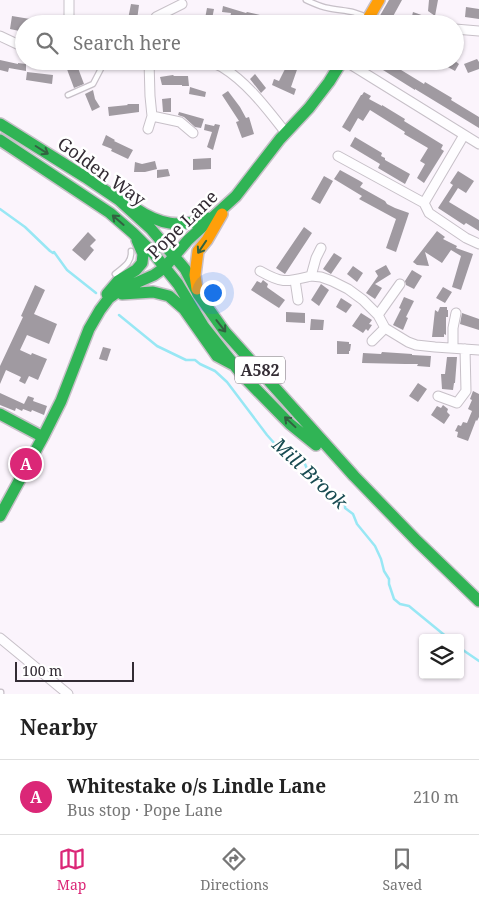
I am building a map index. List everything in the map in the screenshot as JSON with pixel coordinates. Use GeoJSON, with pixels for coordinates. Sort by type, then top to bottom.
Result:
{"type":"FeatureCollection","features":[{"type":"Feature","properties":{"kind":"main road"},"geometry":{"type":"LineString","coordinates":[[370,15],[380,0]]}},
{"type":"Feature","properties":{"kind":"main road","name":"Pope Lane"},"geometry":{"type":"LineString","coordinates":[[0,516],[61,401],[88,329],[109,298],[120,290],[164,268],[188,240],[236,196],[286,132],[309,108],[338,70]]}},
{"type":"Feature","properties":{"kind":"main road","name":"Golden Way"},"geometry":{"type":"LineString","coordinates":[[0,124],[119,200],[175,256]]}},
{"type":"Feature","properties":{"kind":"main road","name":"Golden Way"},"geometry":{"type":"LineString","coordinates":[[0,140],[104,208],[133,233],[154,254],[164,268]]}},
{"type":"Feature","properties":{"kind":"main road"},"geometry":{"type":"LineString","coordinates":[[63,164],[81,170],[95,178],[154,220],[168,224],[183,224],[196,223],[213,216]]}},
{"type":"Feature","properties":{"kind":"main road"},"geometry":{"type":"LineString","coordinates":[[198,294],[195,274],[198,251],[207,240],[226,205]]}},
{"type":"Feature","properties":{"kind":"main road"},"geometry":{"type":"LineString","coordinates":[[100,310],[103,299],[108,292],[120,279],[140,267],[143,260],[143,252],[133,233]]}},
{"type":"Feature","properties":{"kind":"main road","name":"A582"},"geometry":{"type":"LineString","coordinates":[[175,256],[198,294],[225,332],[354,476],[479,601]]}},
{"type":"Feature","properties":{"kind":"main road","name":"A582"},"geometry":{"type":"LineString","coordinates":[[164,268],[178,284],[204,327],[244,376],[290,424],[354,476]]}},
{"type":"Feature","properties":{"kind":"main road"},"geometry":{"type":"LineString","coordinates":[[114,295],[153,292],[169,296],[184,309],[216,356],[234,365]]}},
{"type":"Feature","properties":{"kind":"main road"},"geometry":{"type":"LineString","coordinates":[[0,414],[43,437]]}},
{"type":"Feature","properties":{"kind":"street"},"geometry":{"type":"LineString","coordinates":[[69,0],[69,15]]}},
{"type":"Feature","properties":{"kind":"street"},"geometry":{"type":"LineString","coordinates":[[160,15],[182,4]]}},
{"type":"Feature","properties":{"kind":"street"},"geometry":{"type":"LineString","coordinates":[[464,30],[479,31]]}},
{"type":"Feature","properties":{"kind":"street"},"geometry":{"type":"LineString","coordinates":[[0,36],[15,43]]}},
{"type":"Feature","properties":{"kind":"street"},"geometry":{"type":"LineString","coordinates":[[148,129],[152,116],[149,70]]}},
{"type":"Feature","properties":{"kind":"street"},"geometry":{"type":"LineString","coordinates":[[228,70],[266,108],[286,132]]}},
{"type":"Feature","properties":{"kind":"street"},"geometry":{"type":"LineString","coordinates":[[359,70],[479,144]]}},
{"type":"Feature","properties":{"kind":"street"},"geometry":{"type":"LineString","coordinates":[[152,116],[180,122],[193,133]]}},
{"type":"Feature","properties":{"kind":"street"},"geometry":{"type":"LineString","coordinates":[[424,203],[464,135]]}},
{"type":"Feature","properties":{"kind":"street"},"geometry":{"type":"LineString","coordinates":[[338,156],[424,203],[429,213],[466,238],[479,244]]}},
{"type":"Feature","properties":{"kind":"street"},"geometry":{"type":"LineString","coordinates":[[311,276],[321,248]]}},
{"type":"Feature","properties":{"kind":"street"},"geometry":{"type":"LineString","coordinates":[[260,270],[276,280],[286,281],[311,276],[321,277],[348,289],[363,300],[378,315],[386,328],[400,338],[416,345],[479,350]]}},
{"type":"Feature","properties":{"kind":"street"},"geometry":{"type":"LineString","coordinates":[[295,280],[298,300]]}},
{"type":"Feature","properties":{"kind":"street"},"geometry":{"type":"LineString","coordinates":[[378,315],[400,284]]}},
{"type":"Feature","properties":{"kind":"street"},"geometry":{"type":"LineString","coordinates":[[453,348],[453,328],[456,313]]}},
{"type":"Feature","properties":{"kind":"street"},"geometry":{"type":"LineString","coordinates":[[372,341],[386,328]]}},
{"type":"Feature","properties":{"kind":"street"},"geometry":{"type":"LineString","coordinates":[[438,396],[457,403],[466,391],[465,349]]}},
{"type":"Feature","properties":{"kind":"street"},"geometry":{"type":"LineString","coordinates":[[0,638],[68,694]]}},
{"type":"Feature","properties":{"kind":"lane"},"geometry":{"type":"LineString","coordinates":[[306,0],[328,8],[350,11],[362,15]]}},
{"type":"Feature","properties":{"kind":"lane"},"geometry":{"type":"LineString","coordinates":[[68,95],[93,84],[100,70]]}},
{"type":"Feature","properties":{"kind":"lane"},"geometry":{"type":"LineString","coordinates":[[120,279],[115,274],[132,258],[131,251]]}},
{"type":"Feature","properties":{"kind":"building"},"geometry":{"type":"Polygon","coordinates":[[[389,0],[402,0],[394,15],[380,15],[389,0]]]}},
{"type":"Feature","properties":{"kind":"building"},"geometry":{"type":"Polygon","coordinates":[[[429,0],[438,0],[435,15],[428,11],[429,0]]]}},
{"type":"Feature","properties":{"kind":"building"},"geometry":{"type":"Polygon","coordinates":[[[131,4],[139,5],[138,15],[129,15],[131,4]]]}},
{"type":"Feature","properties":{"kind":"building"},"geometry":{"type":"Polygon","coordinates":[[[223,6],[260,15],[231,15],[231,13],[222,12],[223,6]]]}},
{"type":"Feature","properties":{"kind":"building"},"geometry":{"type":"Polygon","coordinates":[[[466,7],[479,9],[479,19],[465,17],[466,7]]]}},
{"type":"Feature","properties":{"kind":"building"},"geometry":{"type":"Polygon","coordinates":[[[207,8],[214,9],[213,15],[206,15],[207,8]]]}},
{"type":"Feature","properties":{"kind":"building"},"geometry":{"type":"Polygon","coordinates":[[[12,16],[15,16],[15,30],[10,29],[12,16]]]}},
{"type":"Feature","properties":{"kind":"building"},"geometry":{"type":"Polygon","coordinates":[[[477,59],[479,69],[468,73],[464,64],[477,59]]]}},
{"type":"Feature","properties":{"kind":"building"},"geometry":{"type":"Polygon","coordinates":[[[0,60],[15,63],[15,69],[9,68],[8,72],[0,70],[0,60]]]}},
{"type":"Feature","properties":{"kind":"building"},"geometry":{"type":"Polygon","coordinates":[[[68,70],[79,70],[84,84],[74,88],[68,70]]]}},
{"type":"Feature","properties":{"kind":"building"},"geometry":{"type":"Polygon","coordinates":[[[284,70],[297,70],[291,87],[296,89],[294,95],[272,85],[274,79],[279,81],[284,70]]]}},
{"type":"Feature","properties":{"kind":"building"},"geometry":{"type":"Polygon","coordinates":[[[383,70],[401,70],[452,98],[451,100],[479,117],[479,128],[415,89],[383,70]]]}},
{"type":"Feature","properties":{"kind":"building"},"geometry":{"type":"Polygon","coordinates":[[[27,72],[53,75],[52,84],[26,80],[27,72]]]}},
{"type":"Feature","properties":{"kind":"building"},"geometry":{"type":"Polygon","coordinates":[[[255,74],[266,88],[261,93],[250,79],[255,74]]]}},
{"type":"Feature","properties":{"kind":"building"},"geometry":{"type":"Polygon","coordinates":[[[173,75],[188,76],[189,86],[162,85],[160,77],[173,75]]]}},
{"type":"Feature","properties":{"kind":"building"},"geometry":{"type":"Polygon","coordinates":[[[190,87],[206,92],[205,97],[189,94],[190,87]]]}},
{"type":"Feature","properties":{"kind":"building"},"geometry":{"type":"Polygon","coordinates":[[[93,90],[95,99],[100,107],[92,111],[85,94],[93,90]]]}},
{"type":"Feature","properties":{"kind":"building"},"geometry":{"type":"Polygon","coordinates":[[[228,91],[246,118],[249,117],[254,134],[242,138],[236,122],[239,121],[222,95],[228,91]]]}},
{"type":"Feature","properties":{"kind":"building"},"geometry":{"type":"Polygon","coordinates":[[[364,92],[371,96],[369,99],[405,119],[404,121],[443,145],[441,149],[444,151],[424,183],[417,178],[425,164],[420,161],[428,148],[404,134],[405,132],[370,110],[363,121],[358,118],[350,132],[342,127],[364,92]]]}},
{"type":"Feature","properties":{"kind":"building"},"geometry":{"type":"Polygon","coordinates":[[[171,98],[171,112],[163,112],[162,99],[171,98]]]}},
{"type":"Feature","properties":{"kind":"building"},"geometry":{"type":"Polygon","coordinates":[[[139,104],[139,112],[109,116],[108,107],[139,104]]]}},
{"type":"Feature","properties":{"kind":"building"},"geometry":{"type":"Polygon","coordinates":[[[179,112],[204,119],[201,128],[195,127],[184,117],[178,115],[179,112]]]}},
{"type":"Feature","properties":{"kind":"building"},"geometry":{"type":"Polygon","coordinates":[[[205,124],[220,125],[213,150],[207,147],[212,132],[204,130],[205,124]]]}},
{"type":"Feature","properties":{"kind":"building"},"geometry":{"type":"Polygon","coordinates":[[[106,135],[133,150],[128,159],[102,145],[106,135]]]}},
{"type":"Feature","properties":{"kind":"building"},"geometry":{"type":"Polygon","coordinates":[[[355,137],[382,153],[381,156],[385,160],[410,174],[405,184],[378,168],[380,164],[350,146],[355,137]]]}},
{"type":"Feature","properties":{"kind":"building"},"geometry":{"type":"Polygon","coordinates":[[[211,158],[211,169],[193,170],[193,159],[211,158]]]}},
{"type":"Feature","properties":{"kind":"building"},"geometry":{"type":"Polygon","coordinates":[[[155,161],[157,169],[134,172],[135,162],[142,164],[155,161]]]}},
{"type":"Feature","properties":{"kind":"building"},"geometry":{"type":"Polygon","coordinates":[[[168,169],[170,176],[157,178],[157,170],[168,169]]]}},
{"type":"Feature","properties":{"kind":"building"},"geometry":{"type":"Polygon","coordinates":[[[340,170],[363,183],[360,187],[387,204],[409,213],[396,252],[386,248],[396,219],[359,199],[362,196],[334,179],[340,170]]]}},
{"type":"Feature","properties":{"kind":"building"},"geometry":{"type":"Polygon","coordinates":[[[458,171],[474,181],[466,193],[458,188],[449,202],[479,220],[479,231],[466,223],[464,225],[438,208],[453,185],[450,183],[458,171]]]}},
{"type":"Feature","properties":{"kind":"building"},"geometry":{"type":"Polygon","coordinates":[[[324,176],[333,181],[320,204],[311,199],[324,176]]]}},
{"type":"Feature","properties":{"kind":"building"},"geometry":{"type":"Polygon","coordinates":[[[304,227],[312,233],[285,274],[276,268],[304,227]]]}},
{"type":"Feature","properties":{"kind":"building"},"geometry":{"type":"Polygon","coordinates":[[[437,231],[445,237],[443,239],[457,246],[456,248],[473,254],[461,290],[452,287],[461,256],[451,250],[442,263],[425,252],[429,266],[417,265],[413,262],[437,231]]]}},
{"type":"Feature","properties":{"kind":"building"},"geometry":{"type":"Polygon","coordinates":[[[88,232],[96,240],[90,246],[94,250],[85,261],[72,250],[88,232]]]}},
{"type":"Feature","properties":{"kind":"building"},"geometry":{"type":"Polygon","coordinates":[[[334,253],[342,258],[331,274],[323,269],[334,253]]]}},
{"type":"Feature","properties":{"kind":"building"},"geometry":{"type":"Polygon","coordinates":[[[386,265],[391,274],[375,284],[382,288],[375,299],[366,293],[378,276],[375,271],[386,265]]]}},
{"type":"Feature","properties":{"kind":"building"},"geometry":{"type":"Polygon","coordinates":[[[353,266],[363,273],[357,282],[347,274],[353,266]]]}},
{"type":"Feature","properties":{"kind":"building"},"geometry":{"type":"Polygon","coordinates":[[[412,270],[422,276],[414,289],[406,285],[405,281],[412,270]]]}},
{"type":"Feature","properties":{"kind":"building"},"geometry":{"type":"Polygon","coordinates":[[[263,280],[268,284],[268,288],[285,300],[279,308],[251,290],[257,281],[261,283],[263,280]]]}},
{"type":"Feature","properties":{"kind":"building"},"geometry":{"type":"Polygon","coordinates":[[[321,284],[329,290],[319,306],[311,300],[321,284]]]}},
{"type":"Feature","properties":{"kind":"building"},"geometry":{"type":"Polygon","coordinates":[[[35,285],[45,290],[34,314],[57,324],[49,344],[27,335],[20,350],[47,359],[38,380],[29,376],[25,384],[19,381],[21,377],[6,370],[0,384],[0,366],[23,317],[21,316],[35,285]]]}},
{"type":"Feature","properties":{"kind":"building"},"geometry":{"type":"Polygon","coordinates":[[[443,287],[452,292],[445,303],[436,298],[443,287]]]}},
{"type":"Feature","properties":{"kind":"building"},"geometry":{"type":"Polygon","coordinates":[[[404,297],[414,301],[406,317],[408,318],[403,330],[393,325],[401,309],[399,308],[404,297]]]}},
{"type":"Feature","properties":{"kind":"building"},"geometry":{"type":"Polygon","coordinates":[[[341,298],[352,305],[346,313],[336,307],[341,298]]]}},
{"type":"Feature","properties":{"kind":"building"},"geometry":{"type":"Polygon","coordinates":[[[440,307],[447,307],[448,310],[446,335],[444,334],[444,337],[432,337],[435,310],[438,312],[440,307]]]}},
{"type":"Feature","properties":{"kind":"building"},"geometry":{"type":"Polygon","coordinates":[[[286,312],[305,313],[305,323],[286,322],[286,312]]]}},
{"type":"Feature","properties":{"kind":"building"},"geometry":{"type":"Polygon","coordinates":[[[361,313],[372,320],[369,324],[372,325],[368,331],[366,329],[363,333],[352,326],[361,313]]]}},
{"type":"Feature","properties":{"kind":"building"},"geometry":{"type":"Polygon","coordinates":[[[462,313],[479,319],[479,330],[460,324],[462,313]]]}},
{"type":"Feature","properties":{"kind":"building"},"geometry":{"type":"Polygon","coordinates":[[[311,319],[324,320],[323,330],[310,330],[311,319]]]}},
{"type":"Feature","properties":{"kind":"building"},"geometry":{"type":"Polygon","coordinates":[[[337,341],[349,342],[351,344],[349,354],[337,354],[337,341]]]}},
{"type":"Feature","properties":{"kind":"building"},"geometry":{"type":"Polygon","coordinates":[[[103,347],[111,349],[107,361],[99,359],[103,347]]]}},
{"type":"Feature","properties":{"kind":"building"},"geometry":{"type":"Polygon","coordinates":[[[382,352],[431,356],[430,367],[417,366],[418,364],[362,363],[363,353],[381,354],[382,352]]]}},
{"type":"Feature","properties":{"kind":"building"},"geometry":{"type":"Polygon","coordinates":[[[447,357],[457,357],[453,390],[442,389],[441,374],[445,374],[447,357]]]}},
{"type":"Feature","properties":{"kind":"building"},"geometry":{"type":"Polygon","coordinates":[[[418,383],[427,389],[418,402],[409,396],[418,383]]]}},
{"type":"Feature","properties":{"kind":"building"},"geometry":{"type":"Polygon","coordinates":[[[473,391],[479,394],[479,417],[468,441],[457,437],[458,432],[455,431],[458,425],[461,426],[463,422],[467,423],[472,411],[468,409],[473,391]]]}},
{"type":"Feature","properties":{"kind":"building"},"geometry":{"type":"Polygon","coordinates":[[[0,393],[24,404],[28,396],[34,398],[33,401],[47,406],[44,415],[32,410],[31,412],[23,409],[22,411],[16,408],[15,411],[0,405],[0,393]]]}},
{"type":"Feature","properties":{"kind":"building"},"geometry":{"type":"Polygon","coordinates":[[[443,405],[448,409],[447,412],[450,415],[444,424],[431,415],[437,406],[441,408],[443,405]]]}},
{"type":"Feature","properties":{"kind":"waterway","name":"Mill Brook"},"geometry":{"type":"LineString","coordinates":[[0,209],[25,227],[50,251],[54,252],[67,270],[96,293]]}},
{"type":"Feature","properties":{"kind":"waterway","name":"Mill Brook"},"geometry":{"type":"LineString","coordinates":[[119,315],[157,346],[186,360],[195,360],[215,371],[227,382],[283,453],[305,464],[312,478],[327,486],[333,496],[353,514],[357,524],[375,546],[389,579],[394,599],[400,604],[409,606],[443,634]]}},
{"type":"Feature","properties":{"kind":"waterway","name":"Mill Brook"},"geometry":{"type":"LineString","coordinates":[[464,651],[479,661]]}},
{"type":"Feature","properties":{"kind":"traffic: fast"},"geometry":{"type":"LineString","coordinates":[[0,516],[61,401],[89,329],[109,298],[120,290],[154,275],[164,268],[188,240],[236,196],[280,139],[309,108],[336,70]]}},
{"type":"Feature","properties":{"kind":"traffic: fast"},"geometry":{"type":"LineString","coordinates":[[0,124],[119,200],[151,229],[185,269],[198,294],[225,332],[354,476],[479,601]]}},
{"type":"Feature","properties":{"kind":"traffic: fast"},"geometry":{"type":"LineString","coordinates":[[0,140],[110,213],[133,233],[154,254],[178,284],[204,327],[243,376],[290,424],[316,445]]}},
{"type":"Feature","properties":{"kind":"traffic: fast"},"geometry":{"type":"LineString","coordinates":[[135,208],[153,218],[170,223],[188,223],[208,218]]}},
{"type":"Feature","properties":{"kind":"traffic: fast"},"geometry":{"type":"LineString","coordinates":[[107,294],[118,281],[136,270],[142,263],[143,254],[137,240]]}},
{"type":"Feature","properties":{"kind":"traffic: fast"},"geometry":{"type":"LineString","coordinates":[[122,294],[153,292],[169,296],[184,309],[217,356],[232,364]]}},
{"type":"Feature","properties":{"kind":"traffic: fast"},"geometry":{"type":"LineString","coordinates":[[0,414],[43,437]]}},
{"type":"Feature","properties":{"kind":"traffic: slow"},"geometry":{"type":"LineString","coordinates":[[370,15],[379,0]]}},
{"type":"Feature","properties":{"kind":"traffic: slow"},"geometry":{"type":"LineString","coordinates":[[197,289],[195,275],[198,251],[207,240],[222,214]]}},
{"type":"Feature","properties":{"kind":"place","name":"Whitestake o/s Lindle Lane"},"geometry":{"type":"Point","coordinates":[26,464]}}]}
